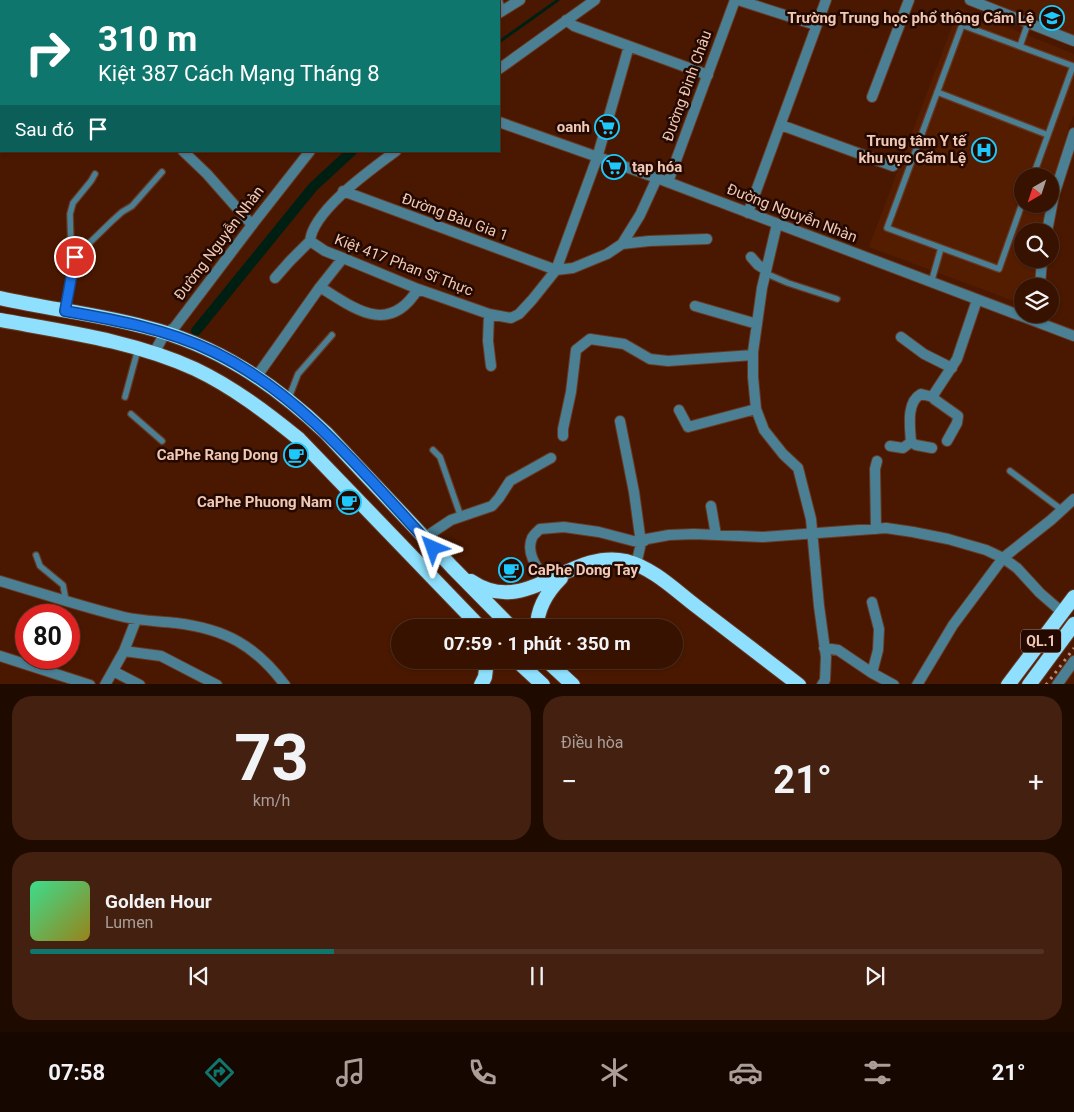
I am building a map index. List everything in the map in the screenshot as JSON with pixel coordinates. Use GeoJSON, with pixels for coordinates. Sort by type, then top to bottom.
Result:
{"type":"FeatureCollection","features":[{"type":"Feature","properties":{"kind":"highway"},"geometry":{"type":"LineString","coordinates":[[0,298],[124,322],[165,333],[214,352],[257,376],[326,433],[503,619]]}},
{"type":"Feature","properties":{"kind":"highway"},"geometry":{"type":"LineString","coordinates":[[0,320],[98,338],[154,353],[196,370],[223,384],[275,419],[299,440],[472,619]]}},
{"type":"Feature","properties":{"kind":"highway"},"geometry":{"type":"LineString","coordinates":[[452,567],[476,584],[499,592],[513,592],[547,582],[569,570],[595,560],[612,559],[626,561],[654,574],[799,684]]}},
{"type":"Feature","properties":{"kind":"highway"},"geometry":{"type":"LineString","coordinates":[[538,619],[542,604],[554,585],[569,570]]}},
{"type":"Feature","properties":{"kind":"highway","name":"QL.1"},"geometry":{"type":"LineString","coordinates":[[1008,684],[1074,598]]}},
{"type":"Feature","properties":{"kind":"highway"},"geometry":{"type":"LineString","coordinates":[[464,610],[469,619]]}},
{"type":"Feature","properties":{"kind":"highway","name":"QL.1"},"geometry":{"type":"LineString","coordinates":[[1029,684],[1074,624]]}},
{"type":"Feature","properties":{"kind":"highway"},"geometry":{"type":"LineString","coordinates":[[481,684],[486,669]]}},
{"type":"Feature","properties":{"kind":"highway"},"geometry":{"type":"LineString","coordinates":[[526,669],[543,684]]}},
{"type":"Feature","properties":{"kind":"highway"},"geometry":{"type":"LineString","coordinates":[[556,669],[573,684]]}},
{"type":"Feature","properties":{"kind":"highway"},"geometry":{"type":"LineString","coordinates":[[557,669],[560,673]]}},
{"type":"Feature","properties":{"kind":"street"},"geometry":{"type":"LineString","coordinates":[[500,8],[520,0]]}},
{"type":"Feature","properties":{"kind":"street"},"geometry":{"type":"LineString","coordinates":[[500,68],[595,0]]}},
{"type":"Feature","properties":{"kind":"street"},"geometry":{"type":"LineString","coordinates":[[736,0],[816,25]]}},
{"type":"Feature","properties":{"kind":"street","name":"Đường Đinh Châu"},"geometry":{"type":"LineString","coordinates":[[668,182],[736,0]]}},
{"type":"Feature","properties":{"kind":"street"},"geometry":{"type":"LineString","coordinates":[[748,213],[826,0]]}},
{"type":"Feature","properties":{"kind":"street"},"geometry":{"type":"LineString","coordinates":[[872,97],[909,0]]}},
{"type":"Feature","properties":{"kind":"street"},"geometry":{"type":"LineString","coordinates":[[970,0],[1074,41]]}},
{"type":"Feature","properties":{"kind":"street"},"geometry":{"type":"LineString","coordinates":[[566,20],[574,26],[708,75]]}},
{"type":"Feature","properties":{"kind":"street","name":"Kiệt 417 Phan Sĩ Thực"},"geometry":{"type":"LineString","coordinates":[[395,152],[344,191],[314,227],[310,241],[325,251],[418,289],[488,314],[511,318],[519,314],[556,270],[597,158],[629,46]]}},
{"type":"Feature","properties":{"kind":"street","name":"Đường Nguyễn Nhàn"},"geometry":{"type":"LineString","coordinates":[[500,122],[658,178],[977,300],[1014,311]]}},
{"type":"Feature","properties":{"kind":"street"},"geometry":{"type":"LineString","coordinates":[[780,125],[893,166]]}},
{"type":"Feature","properties":{"kind":"street"},"geometry":{"type":"LineString","coordinates":[[1049,223],[1054,195],[1074,133]]}},
{"type":"Feature","properties":{"kind":"street"},"geometry":{"type":"LineString","coordinates":[[183,152],[208,174],[252,225]]}},
{"type":"Feature","properties":{"kind":"street","name":"Đường Nguyễn Nhàn"},"geometry":{"type":"LineString","coordinates":[[154,353],[165,333],[174,328],[309,152]]}},
{"type":"Feature","properties":{"kind":"street"},"geometry":{"type":"LineString","coordinates":[[556,270],[573,268],[607,254],[622,244],[640,215],[658,178]]}},
{"type":"Feature","properties":{"kind":"street","name":"Đường Bàu Gia 1"},"geometry":{"type":"LineString","coordinates":[[344,191],[556,270]]}},
{"type":"Feature","properties":{"kind":"street"},"geometry":{"type":"LineString","coordinates":[[777,224],[766,271],[753,353],[756,408],[764,430],[783,454],[798,468],[811,519],[826,657],[825,680],[822,684]]}},
{"type":"Feature","properties":{"kind":"street"},"geometry":{"type":"LineString","coordinates":[[622,244],[707,239]]}},
{"type":"Feature","properties":{"kind":"street"},"geometry":{"type":"LineString","coordinates":[[275,278],[310,241]]}},
{"type":"Feature","properties":{"kind":"street"},"geometry":{"type":"LineString","coordinates":[[751,257],[766,271]]}},
{"type":"Feature","properties":{"kind":"street"},"geometry":{"type":"LineString","coordinates":[[257,376],[320,287],[343,258]]}},
{"type":"Feature","properties":{"kind":"street"},"geometry":{"type":"LineString","coordinates":[[320,287],[354,307],[374,315],[384,316],[390,315],[402,307],[413,297],[418,289]]}},
{"type":"Feature","properties":{"kind":"street"},"geometry":{"type":"LineString","coordinates":[[933,397],[961,350],[977,300]]}},
{"type":"Feature","properties":{"kind":"street"},"geometry":{"type":"LineString","coordinates":[[695,306],[757,324]]}},
{"type":"Feature","properties":{"kind":"street"},"geometry":{"type":"LineString","coordinates":[[488,314],[488,341],[491,366]]}},
{"type":"Feature","properties":{"kind":"street","name":"Đường Nguyễn Nhàn"},"geometry":{"type":"LineString","coordinates":[[1047,323],[1074,336]]}},
{"type":"Feature","properties":{"kind":"street"},"geometry":{"type":"LineString","coordinates":[[901,337],[924,354],[952,368]]}},
{"type":"Feature","properties":{"kind":"street"},"geometry":{"type":"LineString","coordinates":[[563,436],[576,350],[590,339],[624,344],[650,358],[668,361],[753,353]]}},
{"type":"Feature","properties":{"kind":"street"},"geometry":{"type":"LineString","coordinates":[[911,442],[910,415],[916,397],[921,394],[933,397],[958,416],[957,423],[947,441]]}},
{"type":"Feature","properties":{"kind":"street"},"geometry":{"type":"LineString","coordinates":[[680,410],[688,427],[756,408]]}},
{"type":"Feature","properties":{"kind":"street"},"geometry":{"type":"LineString","coordinates":[[620,421],[634,492],[641,543],[636,565]]}},
{"type":"Feature","properties":{"kind":"street"},"geometry":{"type":"LineString","coordinates":[[890,446],[903,448],[911,442]]}},
{"type":"Feature","properties":{"kind":"street"},"geometry":{"type":"LineString","coordinates":[[911,442],[922,447],[932,448]]}},
{"type":"Feature","properties":{"kind":"street"},"geometry":{"type":"LineString","coordinates":[[424,538],[443,524],[492,506],[510,481],[551,458]]}},
{"type":"Feature","properties":{"kind":"street"},"geometry":{"type":"LineString","coordinates":[[876,529],[875,469],[877,461]]}},
{"type":"Feature","properties":{"kind":"street"},"geometry":{"type":"LineString","coordinates":[[917,684],[953,625],[1003,558],[1074,499]]}},
{"type":"Feature","properties":{"kind":"street"},"geometry":{"type":"LineString","coordinates":[[711,506],[716,535]]}},
{"type":"Feature","properties":{"kind":"street"},"geometry":{"type":"LineString","coordinates":[[547,582],[534,563],[530,553],[532,538],[540,529],[564,526],[599,532],[641,543],[647,539],[669,535],[694,534],[763,537],[886,528],[948,539],[986,550],[1003,558],[1063,613]]}},
{"type":"Feature","properties":{"kind":"street"},"geometry":{"type":"LineString","coordinates":[[0,581],[92,609],[136,620],[178,623],[228,635],[253,650],[285,684]]}},
{"type":"Feature","properties":{"kind":"street"},"geometry":{"type":"LineString","coordinates":[[872,602],[879,629],[878,650],[872,673]]}},
{"type":"Feature","properties":{"kind":"street"},"geometry":{"type":"LineString","coordinates":[[105,684],[124,651],[136,620]]}},
{"type":"Feature","properties":{"kind":"street"},"geometry":{"type":"LineString","coordinates":[[824,648],[838,650],[872,673],[894,684]]}},
{"type":"Feature","properties":{"kind":"street"},"geometry":{"type":"LineString","coordinates":[[124,651],[161,656],[217,684]]}},
{"type":"Feature","properties":{"kind":"street"},"geometry":{"type":"LineString","coordinates":[[0,656],[90,684]]}},
{"type":"Feature","properties":{"kind":"street"},"geometry":{"type":"LineString","coordinates":[[1057,684],[1074,661]]}},
{"type":"Feature","properties":{"kind":"street"},"geometry":{"type":"LineString","coordinates":[[112,671],[140,684]]}},
{"type":"Feature","properties":{"kind":"lane"},"geometry":{"type":"LineString","coordinates":[[1020,46],[1028,23]]}},
{"type":"Feature","properties":{"kind":"lane"},"geometry":{"type":"LineString","coordinates":[[1019,213],[999,269],[887,228],[962,25],[1073,66],[1035,168]]}},
{"type":"Feature","properties":{"kind":"lane"},"geometry":{"type":"LineString","coordinates":[[937,92],[1048,135]]}},
{"type":"Feature","properties":{"kind":"lane"},"geometry":{"type":"LineString","coordinates":[[65,311],[75,257],[122,212],[132,206],[162,172]]}},
{"type":"Feature","properties":{"kind":"lane"},"geometry":{"type":"LineString","coordinates":[[75,257],[70,248],[70,214],[73,203],[96,174]]}},
{"type":"Feature","properties":{"kind":"lane"},"geometry":{"type":"LineString","coordinates":[[931,283],[941,248]]}},
{"type":"Feature","properties":{"kind":"lane"},"geometry":{"type":"LineString","coordinates":[[766,271],[788,283],[837,299]]}},
{"type":"Feature","properties":{"kind":"lane"},"geometry":{"type":"LineString","coordinates":[[288,400],[298,374],[332,335]]}},
{"type":"Feature","properties":{"kind":"lane"},"geometry":{"type":"LineString","coordinates":[[125,398],[138,349]]}},
{"type":"Feature","properties":{"kind":"lane"},"geometry":{"type":"LineString","coordinates":[[131,414],[162,441]]}},
{"type":"Feature","properties":{"kind":"lane"},"geometry":{"type":"LineString","coordinates":[[433,450],[440,457],[461,516]]}},
{"type":"Feature","properties":{"kind":"lane"},"geometry":{"type":"LineString","coordinates":[[1010,471],[1062,510]]}},
{"type":"Feature","properties":{"kind":"lane"},"geometry":{"type":"LineString","coordinates":[[36,555],[40,566],[63,585],[66,601]]}},
{"type":"Feature","properties":{"kind":"shaded area","name":"Trường Trung học phổ thông Cẩm Lệ"},"geometry":{"type":"Polygon","coordinates":[[[986,0],[1074,0],[1074,36],[986,0]]]}},
{"type":"Feature","properties":{"kind":"shaded area","name":"Trung tâm Y tế khu vực Cẩm Lệ"},"geometry":{"type":"Polygon","coordinates":[[[959,8],[1074,54],[1074,115],[1058,168],[1014,168],[1014,213],[1048,213],[1046,223],[1014,223],[1014,268],[1039,268],[1037,278],[1014,278],[1014,301],[869,247],[959,8]]]}},
{"type":"Feature","properties":{"kind":"waterway"},"geometry":{"type":"LineString","coordinates":[[500,41],[558,0]]}},
{"type":"Feature","properties":{"kind":"waterway"},"geometry":{"type":"LineString","coordinates":[[196,331],[313,187],[351,152]]}},
{"type":"Feature","properties":{"kind":"railway"},"geometry":{"type":"LineString","coordinates":[[1047,684],[1074,648]]}},
{"type":"Feature","properties":{"kind":"place","name":"Trường Trung học phổ thông Cẩm Lệ"},"geometry":{"type":"Point","coordinates":[1052,18]}},
{"type":"Feature","properties":{"kind":"place","name":"oanh"},"geometry":{"type":"Point","coordinates":[607,127]}},
{"type":"Feature","properties":{"kind":"place","name":"Trung tâm Y tế khu vực Cẩm Lệ"},"geometry":{"type":"Point","coordinates":[984,150]}},
{"type":"Feature","properties":{"kind":"place","name":"tạp hóa"},"geometry":{"type":"Point","coordinates":[614,167]}},
{"type":"Feature","properties":{"kind":"place","name":"CaPhe Rang Dong"},"geometry":{"type":"Point","coordinates":[296,455]}},
{"type":"Feature","properties":{"kind":"place","name":"CaPhe Phuong Nam"},"geometry":{"type":"Point","coordinates":[349,502]}},
{"type":"Feature","properties":{"kind":"place","name":"CaPhe Dong Tay"},"geometry":{"type":"Point","coordinates":[511,570]}},
{"type":"Feature","properties":{"kind":"route"},"geometry":{"type":"LineString","coordinates":[[75,257],[65,311],[147,327],[165,333],[214,352],[257,376],[272,386],[326,433],[433,548]]}}]}
